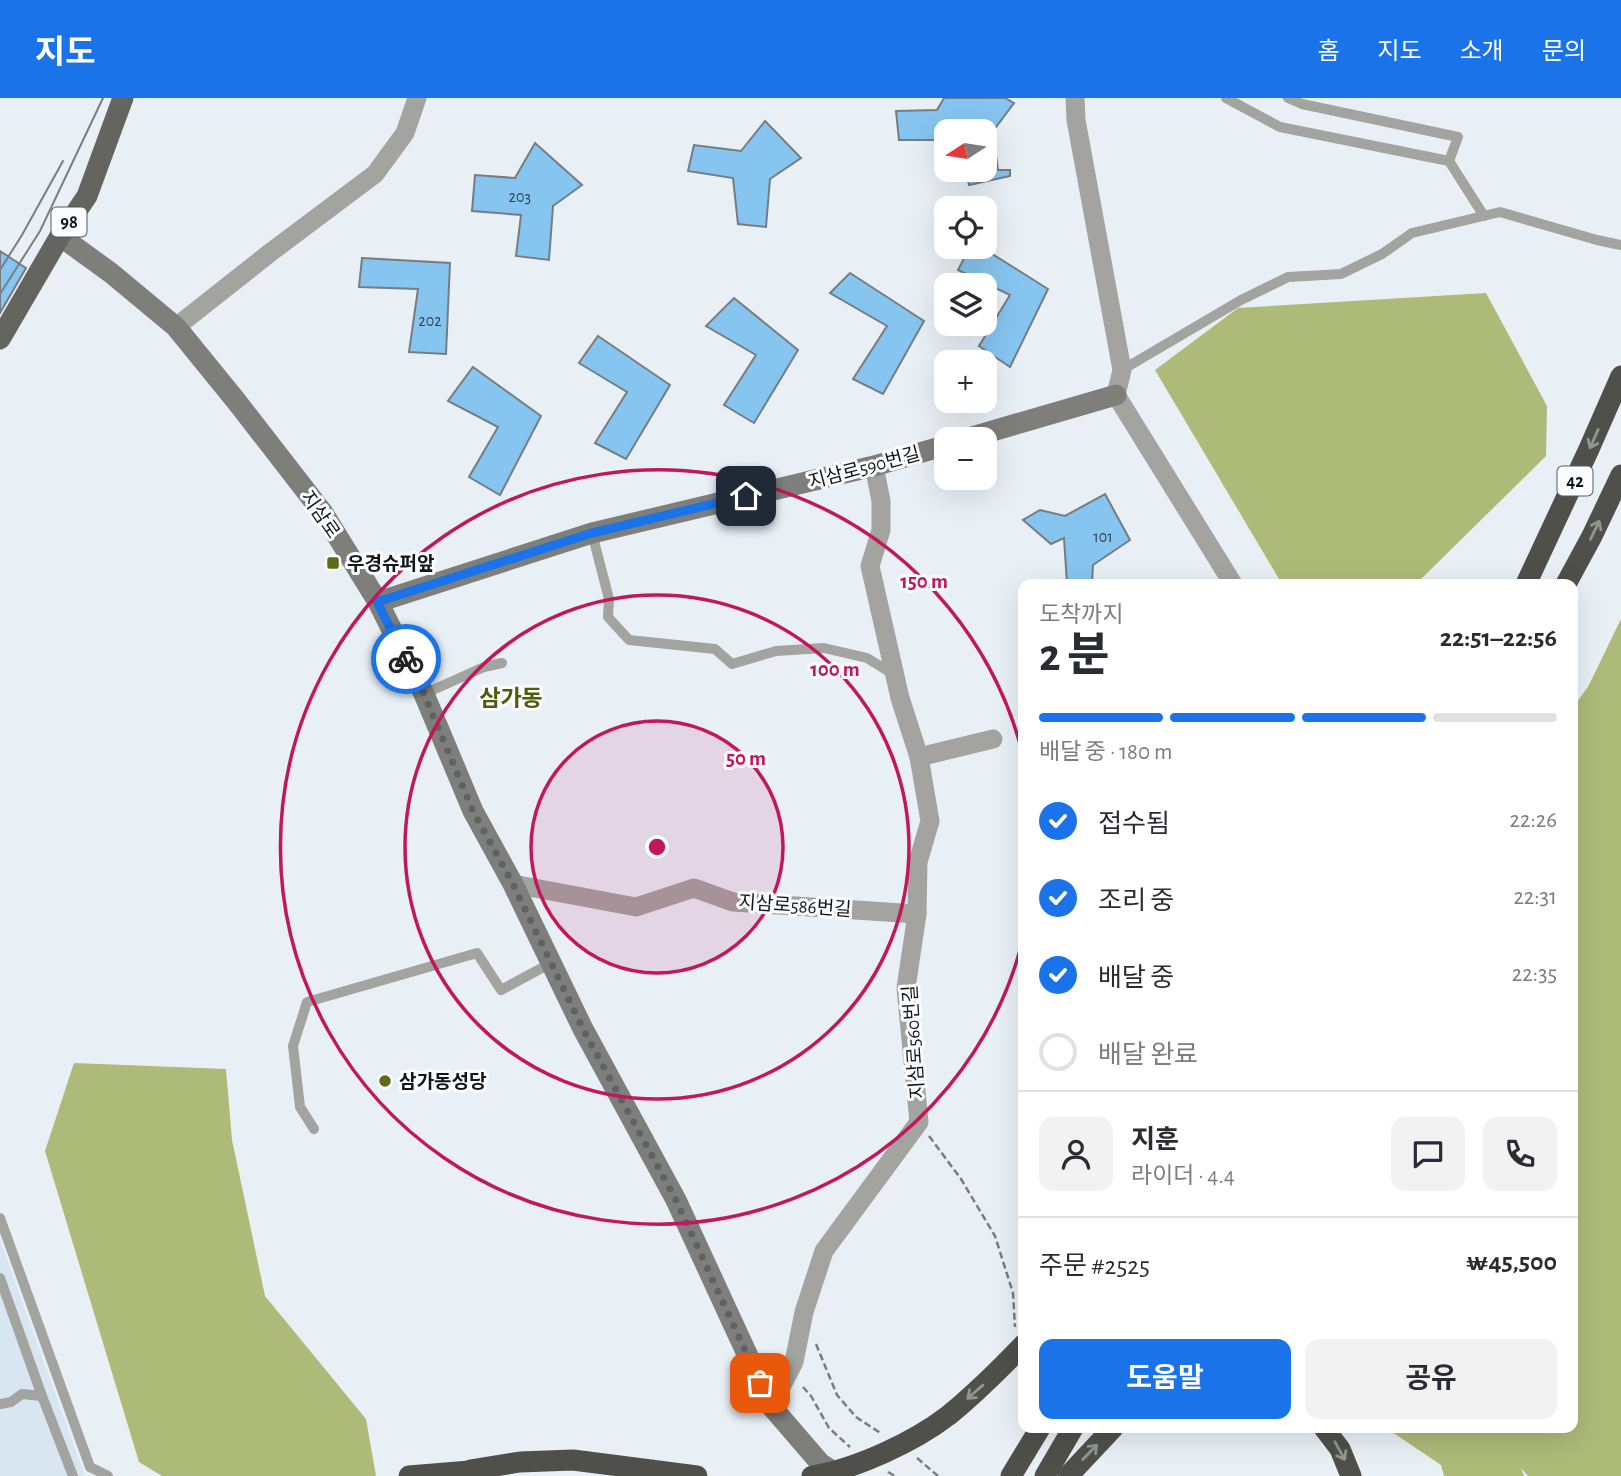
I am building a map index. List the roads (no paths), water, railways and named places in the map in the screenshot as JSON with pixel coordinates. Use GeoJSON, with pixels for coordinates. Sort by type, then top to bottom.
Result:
{"type":"FeatureCollection","features":[{"type":"Feature","properties":{"kind":"highway","name":"42"},"geometry":{"type":"LineString","coordinates":[[1528,579],[1621,376]]}},
{"type":"Feature","properties":{"kind":"highway","name":"42"},"geometry":{"type":"LineString","coordinates":[[1569,579],[1621,475]]}},
{"type":"Feature","properties":{"kind":"highway"},"geometry":{"type":"LineString","coordinates":[[812,1476],[866,1461],[907,1441],[946,1417],[982,1386],[1018,1339]]}},
{"type":"Feature","properties":{"kind":"highway"},"geometry":{"type":"LineString","coordinates":[[1011,1476],[1037,1433]]}},
{"type":"Feature","properties":{"kind":"highway"},"geometry":{"type":"LineString","coordinates":[[1045,1476],[1070,1433]]}},
{"type":"Feature","properties":{"kind":"highway"},"geometry":{"type":"LineString","coordinates":[[1068,1476],[1108,1433]]}},
{"type":"Feature","properties":{"kind":"highway"},"geometry":{"type":"LineString","coordinates":[[1328,1433],[1340,1450],[1351,1476]]}},
{"type":"Feature","properties":{"kind":"highway"},"geometry":{"type":"LineString","coordinates":[[409,1476],[520,1462],[573,1460],[696,1476]]}},
{"type":"Feature","properties":{"kind":"highway"},"geometry":{"type":"LineString","coordinates":[[470,1470],[525,1469],[585,1476]]}},
{"type":"Feature","properties":{"kind":"main road","name":"98"},"geometry":{"type":"LineString","coordinates":[[0,339],[60,236],[87,196],[123,98]]}},
{"type":"Feature","properties":{"kind":"street"},"geometry":{"type":"LineString","coordinates":[[176,327],[375,174],[405,133],[417,98]]}},
{"type":"Feature","properties":{"kind":"street"},"geometry":{"type":"LineString","coordinates":[[1075,98],[1076,120],[1122,370],[1116,395],[1230,579]]}},
{"type":"Feature","properties":{"kind":"street","name":"지삼로"},"geometry":{"type":"LineString","coordinates":[[60,236],[111,273],[176,327],[323,513],[377,602],[424,694],[473,811],[513,884],[583,1029],[676,1200],[771,1406],[821,1464],[840,1476]]}},
{"type":"Feature","properties":{"kind":"street"},"geometry":{"type":"LineString","coordinates":[[997,430],[1116,395]]}},
{"type":"Feature","properties":{"kind":"street","name":"지삼로590번길"},"geometry":{"type":"LineString","coordinates":[[377,602],[592,533],[874,466],[934,448]]}},
{"type":"Feature","properties":{"kind":"street","name":"지삼로560번길"},"geometry":{"type":"LineString","coordinates":[[771,1406],[794,1362],[804,1312],[824,1251],[919,1122],[906,988],[917,914],[918,862],[930,821],[919,757],[900,698],[870,566],[881,530],[881,501],[874,466]]}},
{"type":"Feature","properties":{"kind":"street"},"geometry":{"type":"LineString","coordinates":[[919,757],[993,739]]}},
{"type":"Feature","properties":{"kind":"street","name":"지삼로586번길"},"geometry":{"type":"LineString","coordinates":[[513,884],[636,906],[694,888],[733,902],[917,914]]}},
{"type":"Feature","properties":{"kind":"lane"},"geometry":{"type":"LineString","coordinates":[[1226,98],[1280,127],[1449,161],[1484,216]]}},
{"type":"Feature","properties":{"kind":"lane"},"geometry":{"type":"LineString","coordinates":[[1288,98],[1302,104],[1458,137],[1449,161]]}},
{"type":"Feature","properties":{"kind":"lane"},"geometry":{"type":"LineString","coordinates":[[1122,370],[1241,300],[1288,277],[1341,274],[1382,254],[1412,233],[1500,212],[1621,245]]}},
{"type":"Feature","properties":{"kind":"lane"},"geometry":{"type":"LineString","coordinates":[[592,533],[608,599],[608,617],[629,640],[715,649],[732,664],[776,651],[824,648],[867,658],[895,675]]}},
{"type":"Feature","properties":{"kind":"lane"},"geometry":{"type":"LineString","coordinates":[[424,694],[484,667],[502,663]]}},
{"type":"Feature","properties":{"kind":"lane"},"geometry":{"type":"LineString","coordinates":[[314,1129],[300,1107],[293,1046],[307,1002],[477,953],[501,990],[552,963]]}},
{"type":"Feature","properties":{"kind":"lane"},"geometry":{"type":"LineString","coordinates":[[0,1218],[91,1471],[108,1476]]}},
{"type":"Feature","properties":{"kind":"lane"},"geometry":{"type":"LineString","coordinates":[[0,1278],[73,1476]]}},
{"type":"Feature","properties":{"kind":"lane"},"geometry":{"type":"LineString","coordinates":[[0,1404],[11,1402],[22,1394],[42,1396]]}},
{"type":"Feature","properties":{"kind":"tram line"},"geometry":{"type":"LineString","coordinates":[[0,294],[40,231],[103,98]]}},
{"type":"Feature","properties":{"kind":"tram line"},"geometry":{"type":"LineString","coordinates":[[0,270],[63,161]]}},
{"type":"Feature","properties":{"kind":"place","name":"우경슈퍼앞"},"geometry":{"type":"Point","coordinates":[333,563]}},
{"type":"Feature","properties":{"kind":"place","name":"삼가동성당"},"geometry":{"type":"Point","coordinates":[385,1081]}},
{"type":"Feature","properties":{"kind":"district","name":"삼가동"},"geometry":{"type":"Point","coordinates":[511,698]}}]}
